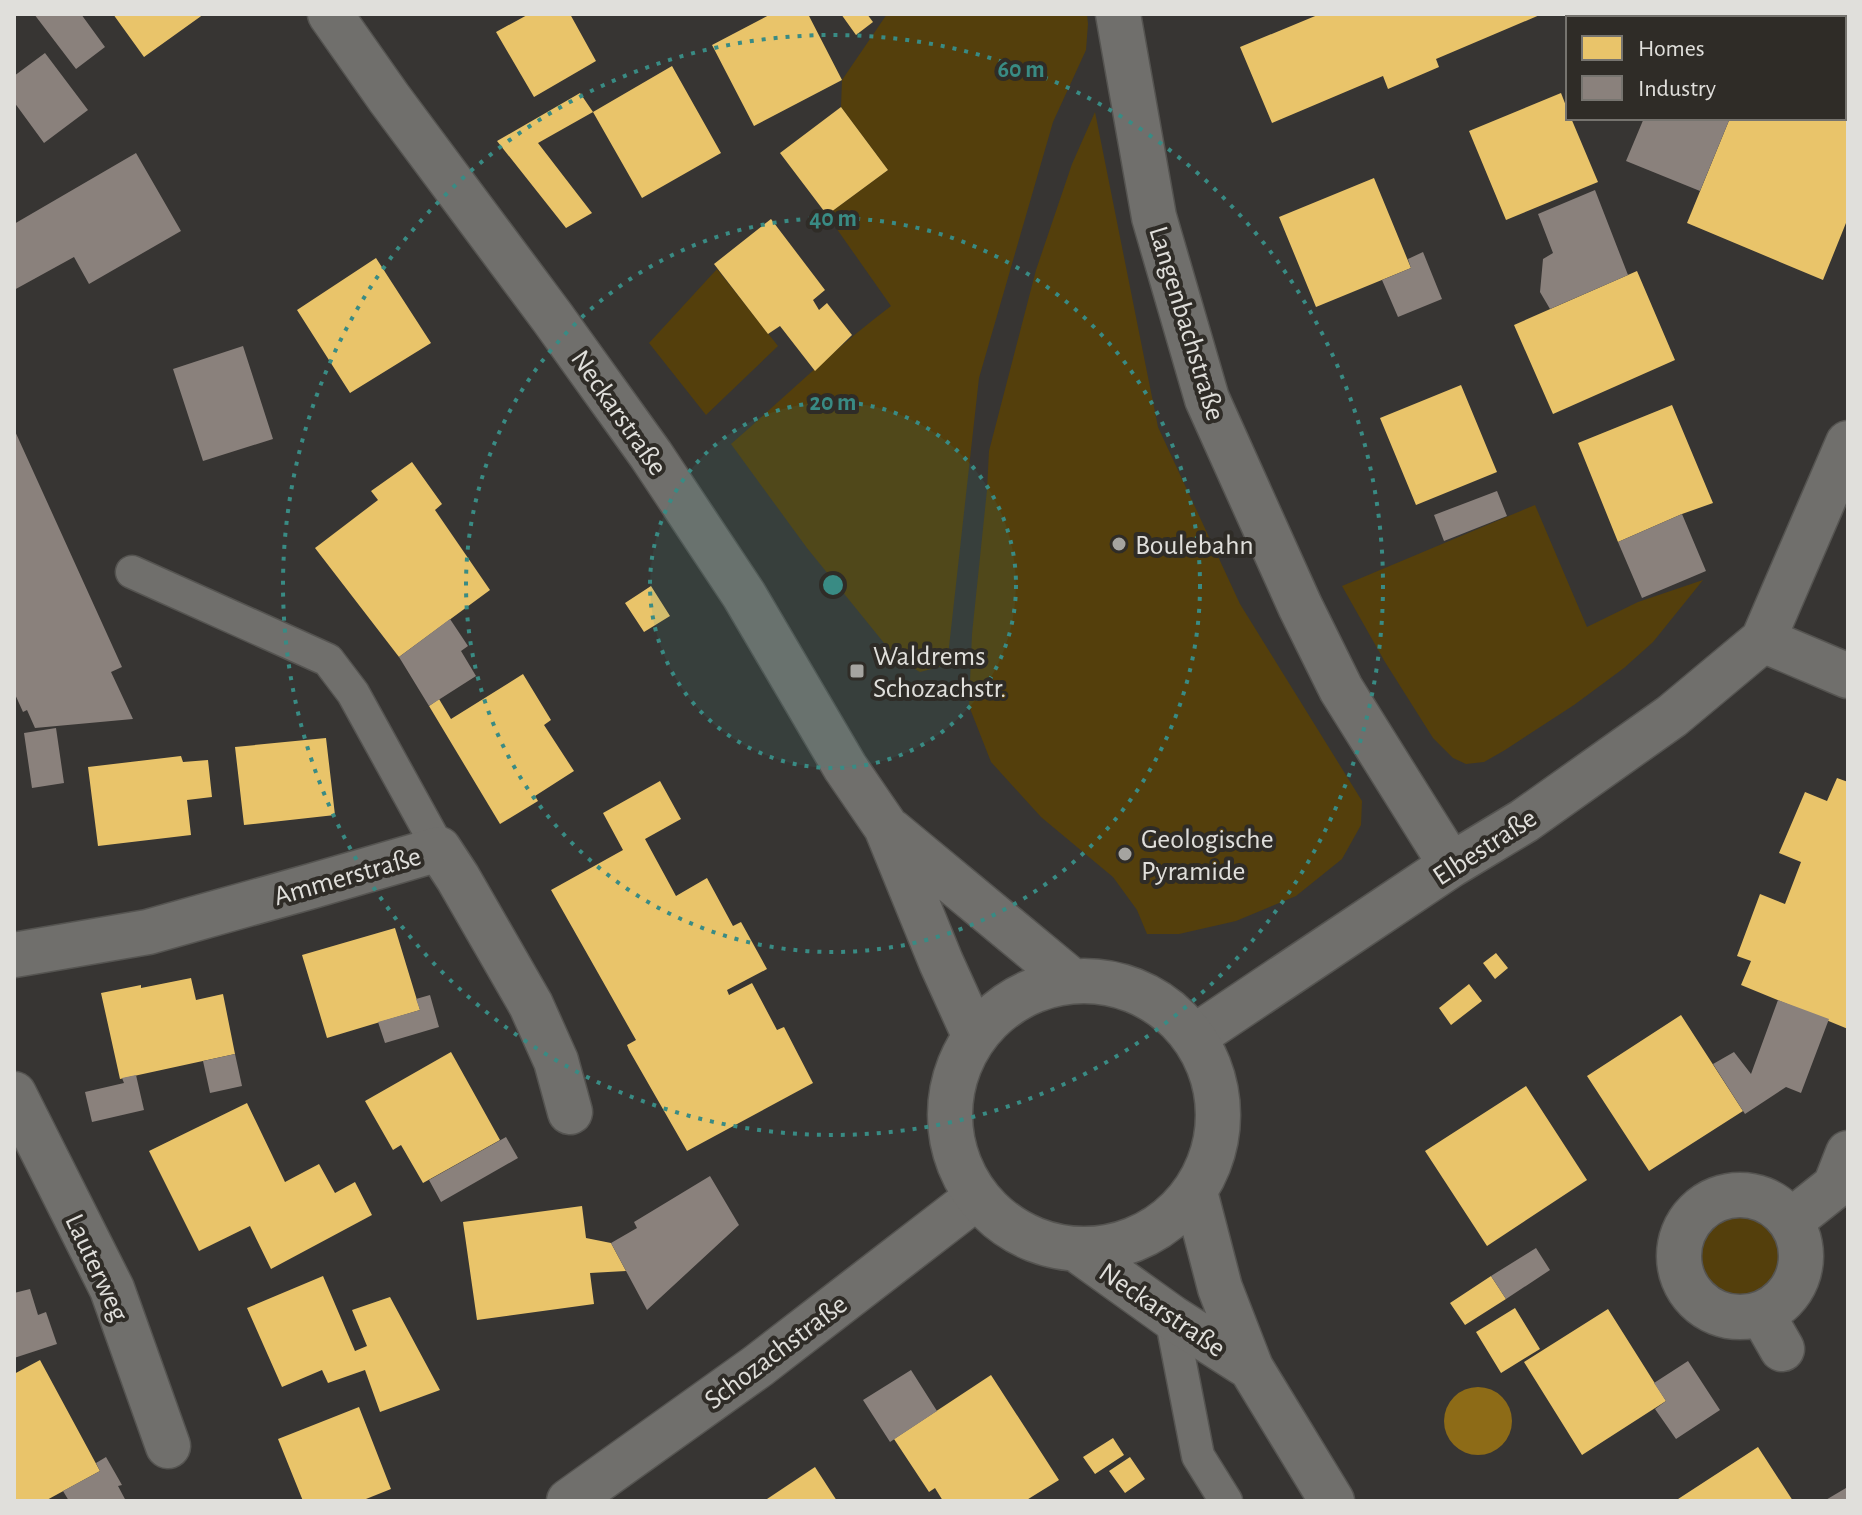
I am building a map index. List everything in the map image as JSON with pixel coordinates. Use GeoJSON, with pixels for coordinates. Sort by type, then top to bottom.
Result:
{"type":"FeatureCollection","features":[{"type":"Feature","properties":{"kind":"street","name":"Neckarstraße"},"geometry":{"type":"LineString","coordinates":[[330,14],[651,455],[744,595],[845,767],[886,827],[975,1037]]}},
{"type":"Feature","properties":{"kind":"street","name":"Langenbachstraße"},"geometry":{"type":"LineString","coordinates":[[1118,14],[1154,217],[1207,399],[1300,606],[1341,689],[1451,865]]}},
{"type":"Feature","properties":{"kind":"street","name":"Elbestraße"},"geometry":{"type":"LineString","coordinates":[[1194,1037],[1451,865],[1524,821],[1672,716],[1763,640],[1848,443]]}},
{"type":"Feature","properties":{"kind":"street"},"geometry":{"type":"LineString","coordinates":[[1763,640],[1848,676]]}},
{"type":"Feature","properties":{"kind":"street","name":"Neckarstraße"},"geometry":{"type":"LineString","coordinates":[[886,827],[1072,981]]}},
{"type":"Feature","properties":{"kind":"street","name":"Ammerstraße"},"geometry":{"type":"LineString","coordinates":[[14,955],[148,932],[439,849],[531,1005],[556,1061],[570,1112]]}},
{"type":"Feature","properties":{"kind":"street"},"geometry":{"type":"LineString","coordinates":[[1072,981],[1101,982],[1129,988],[1172,1013],[1194,1037],[1211,1071],[1217,1093],[1219,1117],[1212,1158],[1195,1192],[1164,1224],[1128,1243],[1102,1249],[1076,1249],[1034,1240],[1007,1225],[977,1197],[964,1174],[955,1149],[951,1124],[951,1099],[959,1066],[975,1037],[994,1016],[1016,1000],[1042,987],[1072,981]]}},
{"type":"Feature","properties":{"kind":"street","name":"Lauterweg"},"geometry":{"type":"LineString","coordinates":[[14,1094],[112,1289],[168,1446]]}},
{"type":"Feature","properties":{"kind":"street"},"geometry":{"type":"LineString","coordinates":[[1791,1221],[1835,1186],[1848,1153]]}},
{"type":"Feature","properties":{"kind":"street","name":"Neckarstraße"},"geometry":{"type":"LineString","coordinates":[[1195,1192],[1220,1288],[1251,1368],[1332,1501]]}},
{"type":"Feature","properties":{"kind":"street"},"geometry":{"type":"LineString","coordinates":[[1742,1195],[1761,1198],[1778,1208],[1791,1221],[1802,1255],[1799,1273],[1792,1290],[1779,1304],[1772,1331],[1744,1318],[1724,1316],[1693,1294],[1683,1278],[1679,1259],[1681,1240],[1689,1222],[1703,1208],[1721,1198],[1742,1195]]}},
{"type":"Feature","properties":{"kind":"street","name":"Schozachstraße"},"geometry":{"type":"LineString","coordinates":[[569,1501],[758,1366],[977,1197]]}},
{"type":"Feature","properties":{"kind":"street","name":"Neckarstraße"},"geometry":{"type":"LineString","coordinates":[[1076,1249],[1171,1317],[1251,1368]]}},
{"type":"Feature","properties":{"kind":"lane"},"geometry":{"type":"LineString","coordinates":[[132,572],[328,660],[353,693],[439,849]]}},
{"type":"Feature","properties":{"kind":"lane"},"geometry":{"type":"LineString","coordinates":[[1171,1317],[1198,1456],[1226,1501]]}},
{"type":"Feature","properties":{"kind":"shaded area"},"geometry":{"type":"Polygon","coordinates":[[[887,14],[1087,14],[1088,24],[1086,50],[1053,122],[979,378],[947,665],[920,672],[897,659],[807,548],[731,444],[891,306],[827,215],[888,170],[841,107],[842,80],[887,14]]]}},
{"type":"Feature","properties":{"kind":"shaded area"},"geometry":{"type":"Polygon","coordinates":[[[1095,112],[1158,427],[1240,604],[1362,801],[1361,825],[1342,859],[1296,896],[1236,921],[1179,934],[1147,934],[1137,910],[1113,877],[1041,817],[991,762],[969,706],[972,634],[989,451],[1036,270],[1072,164],[1095,112]]]}},
{"type":"Feature","properties":{"kind":"shaded area"},"geometry":{"type":"Polygon","coordinates":[[[717,269],[778,346],[706,415],[649,343],[717,269]]]}},
{"type":"Feature","properties":{"kind":"shaded area"},"geometry":{"type":"Polygon","coordinates":[[[1535,505],[1587,627],[1638,602],[1703,580],[1653,642],[1624,668],[1505,750],[1484,762],[1466,764],[1453,758],[1433,738],[1342,586],[1535,505]]]}},
{"type":"Feature","properties":{"kind":"shaded area"},"geometry":{"type":"Polygon","coordinates":[[[1733,1217],[1749,1217],[1763,1223],[1774,1234],[1780,1256],[1774,1278],[1763,1289],[1749,1295],[1733,1295],[1719,1289],[1708,1278],[1702,1264],[1702,1248],[1708,1234],[1719,1223],[1733,1217]]]}},
{"type":"Feature","properties":{"kind":"shaded area"},"geometry":{"type":"Polygon","coordinates":[[[1478,1387],[1502,1397],[1512,1421],[1502,1445],[1478,1455],[1454,1445],[1444,1421],[1454,1397],[1478,1387]]]}},
{"type":"Feature","properties":{"kind":"building: Homes"},"geometry":{"type":"Polygon","coordinates":[[[113,14],[204,14],[144,57],[113,14]]]}},
{"type":"Feature","properties":{"kind":"building: Homes"},"geometry":{"type":"Polygon","coordinates":[[[529,14],[570,14],[596,61],[534,97],[496,32],[529,14]]]}},
{"type":"Feature","properties":{"kind":"building: Homes"},"geometry":{"type":"Polygon","coordinates":[[[771,14],[808,14],[842,80],[754,126],[712,45],[771,14]]]}},
{"type":"Feature","properties":{"kind":"building: Homes"},"geometry":{"type":"Polygon","coordinates":[[[841,14],[867,14],[873,22],[856,35],[841,14]]]}},
{"type":"Feature","properties":{"kind":"building: Homes"},"geometry":{"type":"Polygon","coordinates":[[[1320,14],[1542,14],[1436,59],[1439,67],[1388,89],[1383,76],[1272,123],[1240,47],[1320,14]]]}},
{"type":"Feature","properties":{"kind":"building: Homes"},"geometry":{"type":"Polygon","coordinates":[[[1848,49],[1848,218],[1823,280],[1687,223],[1729,120],[1846,120],[1848,49]]]}},
{"type":"Feature","properties":{"kind":"building: Homes"},"geometry":{"type":"Polygon","coordinates":[[[672,66],[721,153],[642,198],[593,112],[672,66]]]}},
{"type":"Feature","properties":{"kind":"building: Homes"},"geometry":{"type":"Polygon","coordinates":[[[580,93],[593,112],[538,143],[592,213],[566,228],[497,141],[580,93]]]}},
{"type":"Feature","properties":{"kind":"building: Homes"},"geometry":{"type":"Polygon","coordinates":[[[1561,93],[1566,106],[1566,120],[1572,120],[1598,182],[1506,220],[1469,131],[1561,93]]]}},
{"type":"Feature","properties":{"kind":"building: Homes"},"geometry":{"type":"Polygon","coordinates":[[[841,107],[888,170],[827,215],[780,153],[841,107]]]}},
{"type":"Feature","properties":{"kind":"building: Homes"},"geometry":{"type":"Polygon","coordinates":[[[1374,178],[1411,268],[1316,307],[1279,217],[1374,178]]]}},
{"type":"Feature","properties":{"kind":"building: Homes"},"geometry":{"type":"Polygon","coordinates":[[[771,219],[825,290],[813,300],[819,310],[827,303],[852,335],[815,371],[780,326],[768,334],[714,264],[771,219]]]}},
{"type":"Feature","properties":{"kind":"building: Homes"},"geometry":{"type":"Polygon","coordinates":[[[376,258],[431,343],[350,393],[297,310],[376,258]]]}},
{"type":"Feature","properties":{"kind":"building: Homes"},"geometry":{"type":"Polygon","coordinates":[[[1637,271],[1675,360],[1553,414],[1514,325],[1637,271]]]}},
{"type":"Feature","properties":{"kind":"building: Homes"},"geometry":{"type":"Polygon","coordinates":[[[1461,385],[1497,472],[1416,505],[1380,418],[1461,385]]]}},
{"type":"Feature","properties":{"kind":"building: Homes"},"geometry":{"type":"Polygon","coordinates":[[[1672,405],[1713,503],[1618,542],[1578,443],[1672,405]]]}},
{"type":"Feature","properties":{"kind":"building: Homes"},"geometry":{"type":"Polygon","coordinates":[[[412,462],[442,504],[435,510],[490,590],[399,657],[315,548],[378,500],[371,491],[412,462]]]}},
{"type":"Feature","properties":{"kind":"building: Homes"},"geometry":{"type":"Polygon","coordinates":[[[651,586],[670,616],[644,632],[625,603],[651,586]]]}},
{"type":"Feature","properties":{"kind":"building: Homes"},"geometry":{"type":"Polygon","coordinates":[[[523,674],[551,720],[544,725],[574,771],[535,796],[538,801],[500,824],[429,706],[439,699],[451,719],[523,674]]]}},
{"type":"Feature","properties":{"kind":"building: Homes"},"geometry":{"type":"Polygon","coordinates":[[[326,738],[335,815],[244,825],[235,747],[326,738]]]}},
{"type":"Feature","properties":{"kind":"building: Homes"},"geometry":{"type":"Polygon","coordinates":[[[181,756],[183,762],[208,760],[212,797],[187,800],[191,835],[98,846],[88,767],[181,756]]]}},
{"type":"Feature","properties":{"kind":"building: Homes"},"geometry":{"type":"Polygon","coordinates":[[[1837,778],[1848,782],[1848,1029],[1741,985],[1751,961],[1737,956],[1760,894],[1785,904],[1801,862],[1779,853],[1805,792],[1827,801],[1837,778]]]}},
{"type":"Feature","properties":{"kind":"building: Homes"},"geometry":{"type":"Polygon","coordinates":[[[660,781],[681,819],[645,839],[676,896],[707,878],[733,926],[741,922],[767,969],[727,990],[729,995],[752,983],[777,1030],[784,1027],[813,1083],[687,1151],[629,1050],[627,1045],[636,1040],[551,890],[623,850],[603,813],[660,781]]]}},
{"type":"Feature","properties":{"kind":"building: Homes"},"geometry":{"type":"Polygon","coordinates":[[[395,928],[420,1010],[327,1038],[302,955],[395,928]]]}},
{"type":"Feature","properties":{"kind":"building: Homes"},"geometry":{"type":"Polygon","coordinates":[[[1496,953],[1508,968],[1495,979],[1483,963],[1496,953]]]}},
{"type":"Feature","properties":{"kind":"building: Homes"},"geometry":{"type":"Polygon","coordinates":[[[191,978],[196,1000],[223,994],[235,1054],[120,1079],[101,993],[191,978]]]}},
{"type":"Feature","properties":{"kind":"building: Homes"},"geometry":{"type":"Polygon","coordinates":[[[1469,984],[1482,1001],[1451,1025],[1439,1008],[1469,984]]]}},
{"type":"Feature","properties":{"kind":"building: Homes"},"geometry":{"type":"Polygon","coordinates":[[[1681,1015],[1743,1111],[1649,1171],[1587,1076],[1681,1015]]]}},
{"type":"Feature","properties":{"kind":"building: Homes"},"geometry":{"type":"Polygon","coordinates":[[[451,1052],[500,1140],[423,1183],[401,1145],[393,1150],[365,1101],[451,1052]]]}},
{"type":"Feature","properties":{"kind":"building: Homes"},"geometry":{"type":"Polygon","coordinates":[[[1526,1086],[1587,1180],[1487,1246],[1425,1151],[1526,1086]]]}},
{"type":"Feature","properties":{"kind":"building: Homes"},"geometry":{"type":"Polygon","coordinates":[[[247,1103],[285,1182],[319,1164],[335,1193],[355,1182],[372,1215],[271,1269],[250,1226],[199,1251],[149,1151],[247,1103]]]}},
{"type":"Feature","properties":{"kind":"building: Homes"},"geometry":{"type":"Polygon","coordinates":[[[582,1206],[586,1238],[611,1243],[626,1271],[590,1273],[594,1304],[477,1320],[463,1222],[582,1206]]]}},
{"type":"Feature","properties":{"kind":"building: Homes"},"geometry":{"type":"Polygon","coordinates":[[[323,1276],[355,1351],[367,1346],[352,1310],[390,1297],[440,1390],[380,1412],[365,1370],[328,1383],[322,1370],[282,1387],[247,1308],[323,1276]]]}},
{"type":"Feature","properties":{"kind":"building: Homes"},"geometry":{"type":"Polygon","coordinates":[[[1491,1276],[1506,1299],[1465,1325],[1450,1303],[1491,1276]]]}},
{"type":"Feature","properties":{"kind":"building: Homes"},"geometry":{"type":"Polygon","coordinates":[[[1515,1308],[1540,1349],[1501,1373],[1476,1332],[1515,1308]]]}},
{"type":"Feature","properties":{"kind":"building: Homes"},"geometry":{"type":"Polygon","coordinates":[[[1608,1309],[1666,1401],[1582,1455],[1524,1362],[1608,1309]]]}},
{"type":"Feature","properties":{"kind":"building: Homes"},"geometry":{"type":"Polygon","coordinates":[[[40,1360],[100,1471],[45,1501],[14,1501],[14,1374],[40,1360]]]}},
{"type":"Feature","properties":{"kind":"building: Homes"},"geometry":{"type":"Polygon","coordinates":[[[991,1375],[1059,1480],[1025,1501],[943,1501],[935,1488],[929,1492],[894,1439],[991,1375]]]}},
{"type":"Feature","properties":{"kind":"building: Homes"},"geometry":{"type":"Polygon","coordinates":[[[359,1407],[391,1489],[361,1501],[303,1501],[278,1439],[359,1407]]]}},
{"type":"Feature","properties":{"kind":"building: Homes"},"geometry":{"type":"Polygon","coordinates":[[[1113,1438],[1124,1455],[1095,1474],[1083,1457],[1113,1438]]]}},
{"type":"Feature","properties":{"kind":"building: Homes"},"geometry":{"type":"Polygon","coordinates":[[[1758,1447],[1793,1501],[1675,1501],[1758,1447]]]}},
{"type":"Feature","properties":{"kind":"building: Homes"},"geometry":{"type":"Polygon","coordinates":[[[1130,1457],[1145,1479],[1125,1493],[1109,1471],[1130,1457]]]}},
{"type":"Feature","properties":{"kind":"building: Homes"},"geometry":{"type":"Polygon","coordinates":[[[815,1467],[837,1501],[764,1501],[815,1467]]]}},
{"type":"Feature","properties":{"kind":"building: Industry"},"geometry":{"type":"Polygon","coordinates":[[[34,14],[81,14],[105,47],[76,69],[34,14]]]}},
{"type":"Feature","properties":{"kind":"building: Industry"},"geometry":{"type":"Polygon","coordinates":[[[1686,14],[1773,14],[1772,16],[1686,14]]]}},
{"type":"Feature","properties":{"kind":"building: Industry"},"geometry":{"type":"Polygon","coordinates":[[[45,53],[88,110],[44,143],[14,102],[14,76],[45,53]]]}},
{"type":"Feature","properties":{"kind":"building: Industry"},"geometry":{"type":"Polygon","coordinates":[[[1643,120],[1729,120],[1700,191],[1626,161],[1643,120]]]}},
{"type":"Feature","properties":{"kind":"building: Industry"},"geometry":{"type":"Polygon","coordinates":[[[136,153],[181,231],[89,284],[74,257],[14,290],[14,224],[136,153]]]}},
{"type":"Feature","properties":{"kind":"building: Industry"},"geometry":{"type":"Polygon","coordinates":[[[1595,190],[1628,275],[1550,309],[1540,292],[1543,259],[1553,253],[1538,214],[1595,190]]]}},
{"type":"Feature","properties":{"kind":"building: Industry"},"geometry":{"type":"Polygon","coordinates":[[[1423,252],[1442,299],[1398,317],[1382,280],[1411,268],[1408,259],[1423,252]]]}},
{"type":"Feature","properties":{"kind":"building: Industry"},"geometry":{"type":"Polygon","coordinates":[[[243,346],[273,439],[203,461],[173,369],[243,346]]]}},
{"type":"Feature","properties":{"kind":"building: Industry"},"geometry":{"type":"Polygon","coordinates":[[[14,429],[122,667],[111,672],[133,719],[35,728],[14,692],[14,429]]]}},
{"type":"Feature","properties":{"kind":"building: Industry"},"geometry":{"type":"Polygon","coordinates":[[[1497,491],[1507,516],[1444,541],[1434,515],[1497,491]]]}},
{"type":"Feature","properties":{"kind":"building: Industry"},"geometry":{"type":"Polygon","coordinates":[[[1682,514],[1706,571],[1642,598],[1618,542],[1682,514]]]}},
{"type":"Feature","properties":{"kind":"building: Industry"},"geometry":{"type":"Polygon","coordinates":[[[450,619],[468,646],[461,651],[476,676],[429,706],[399,657],[450,619]]]}},
{"type":"Feature","properties":{"kind":"building: Industry"},"geometry":{"type":"Polygon","coordinates":[[[56,728],[64,783],[32,788],[24,733],[56,728]]]}},
{"type":"Feature","properties":{"kind":"building: Industry"},"geometry":{"type":"Polygon","coordinates":[[[430,995],[439,1027],[385,1043],[378,1022],[420,1010],[416,999],[430,995]]]}},
{"type":"Feature","properties":{"kind":"building: Industry"},"geometry":{"type":"Polygon","coordinates":[[[1778,1000],[1829,1019],[1801,1093],[1786,1087],[1745,1114],[1713,1064],[1734,1052],[1751,1074],[1778,1000]]]}},
{"type":"Feature","properties":{"kind":"building: Industry"},"geometry":{"type":"Polygon","coordinates":[[[235,1054],[242,1086],[210,1093],[203,1061],[235,1054]]]}},
{"type":"Feature","properties":{"kind":"building: Industry"},"geometry":{"type":"Polygon","coordinates":[[[136,1075],[144,1110],[92,1122],[85,1092],[124,1083],[122,1078],[136,1075]]]}},
{"type":"Feature","properties":{"kind":"building: Industry"},"geometry":{"type":"Polygon","coordinates":[[[506,1137],[518,1158],[441,1202],[429,1180],[506,1137]]]}},
{"type":"Feature","properties":{"kind":"building: Industry"},"geometry":{"type":"Polygon","coordinates":[[[710,1176],[739,1225],[647,1310],[611,1243],[637,1228],[634,1222],[710,1176]]]}},
{"type":"Feature","properties":{"kind":"building: Industry"},"geometry":{"type":"Polygon","coordinates":[[[1536,1248],[1550,1270],[1506,1299],[1491,1276],[1536,1248]]]}},
{"type":"Feature","properties":{"kind":"building: Industry"},"geometry":{"type":"Polygon","coordinates":[[[30,1289],[38,1315],[46,1312],[57,1344],[14,1358],[14,1293],[30,1289]]]}},
{"type":"Feature","properties":{"kind":"building: Industry"},"geometry":{"type":"Polygon","coordinates":[[[1688,1361],[1720,1410],[1676,1439],[1655,1409],[1666,1401],[1654,1383],[1688,1361]]]}},
{"type":"Feature","properties":{"kind":"building: Industry"},"geometry":{"type":"Polygon","coordinates":[[[911,1370],[937,1411],[890,1442],[863,1400],[911,1370]]]}},
{"type":"Feature","properties":{"kind":"building: Industry"},"geometry":{"type":"Polygon","coordinates":[[[106,1457],[122,1485],[118,1486],[126,1501],[69,1501],[63,1491],[100,1471],[96,1463],[106,1457]]]}},
{"type":"Feature","properties":{"kind":"building: Industry"},"geometry":{"type":"Polygon","coordinates":[[[1846,1488],[1848,1501],[1824,1501],[1846,1488]]]}},
{"type":"Feature","properties":{"kind":"place","name":"Boulebahn"},"geometry":{"type":"Point","coordinates":[1119,544]}},
{"type":"Feature","properties":{"kind":"place","name":"Waldrems Schozachstr."},"geometry":{"type":"Point","coordinates":[857,671]}},
{"type":"Feature","properties":{"kind":"place","name":"Geologische Pyramide"},"geometry":{"type":"Point","coordinates":[1125,854]}}]}
